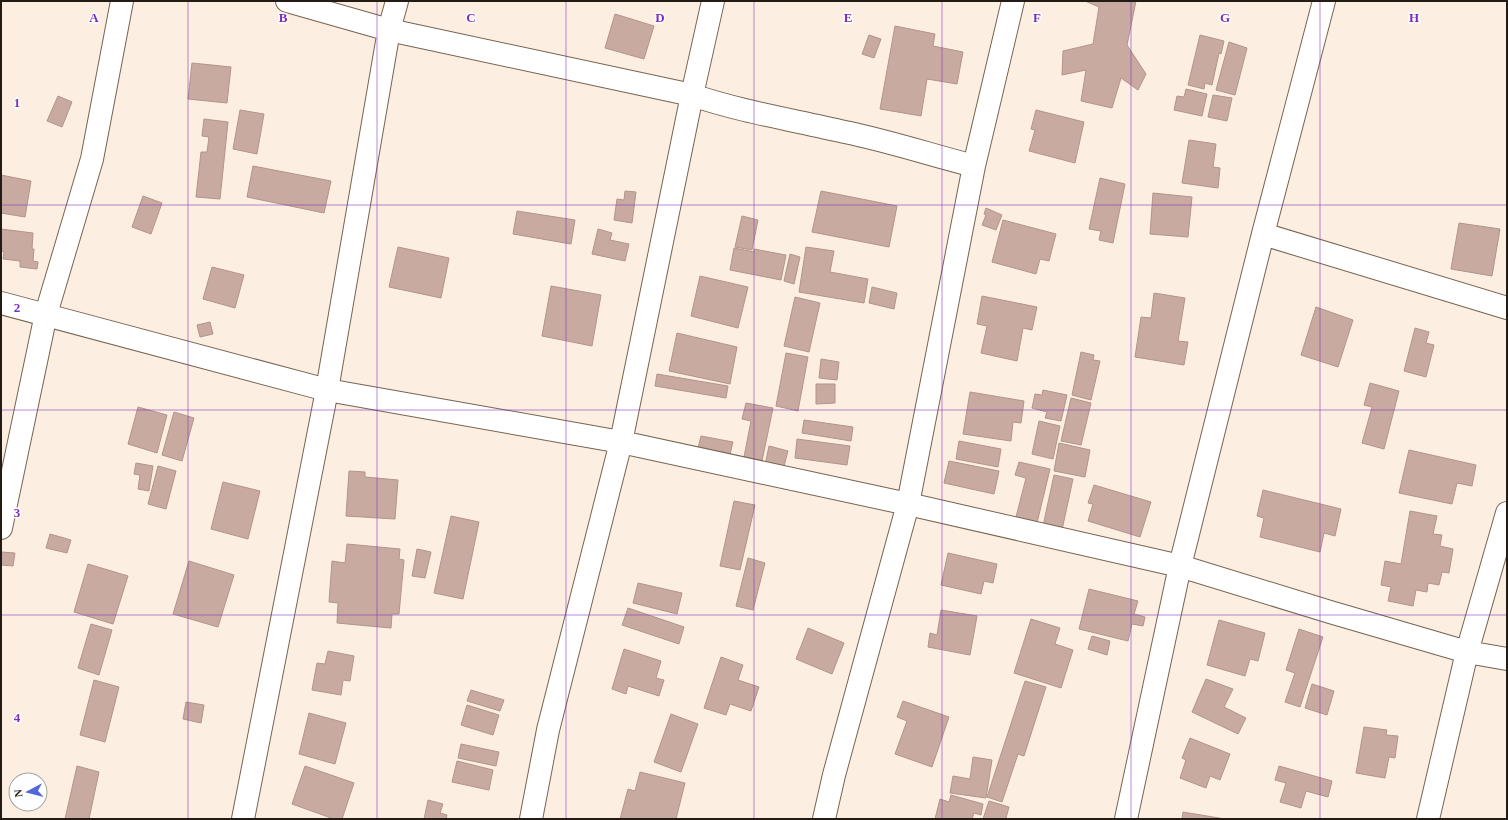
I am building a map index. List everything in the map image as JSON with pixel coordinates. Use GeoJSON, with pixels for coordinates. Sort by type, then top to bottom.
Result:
{"type":"FeatureCollection","features":[{"type":"Feature","properties":{"kind":"street"},"geometry":{"type":"LineString","coordinates":[[1,528],[46,314],[92,159],[122,1]]}},
{"type":"Feature","properties":{"kind":"street"},"geometry":{"type":"LineString","coordinates":[[287,1],[389,30],[692,95],[762,114],[846,132],[974,166]]}},
{"type":"Feature","properties":{"kind":"street"},"geometry":{"type":"LineString","coordinates":[[243,819],[327,390],[389,30],[397,1]]}},
{"type":"Feature","properties":{"kind":"street"},"geometry":{"type":"LineString","coordinates":[[532,819],[548,730],[621,442],[692,95],[713,1]]}},
{"type":"Feature","properties":{"kind":"street"},"geometry":{"type":"LineString","coordinates":[[824,819],[908,504],[974,166],[1014,1]]}},
{"type":"Feature","properties":{"kind":"street"},"geometry":{"type":"LineString","coordinates":[[1126,819],[1180,566],[1263,234],[1324,1]]}},
{"type":"Feature","properties":{"kind":"street"},"geometry":{"type":"LineString","coordinates":[[1263,234],[1507,308]]}},
{"type":"Feature","properties":{"kind":"street"},"geometry":{"type":"LineString","coordinates":[[1,303],[327,390],[621,442],[908,504],[1180,566],[1467,652],[1507,659]]}},
{"type":"Feature","properties":{"kind":"street"},"geometry":{"type":"LineString","coordinates":[[1428,819],[1467,652],[1507,513]]}},
{"type":"Feature","properties":{"kind":"building"},"geometry":{"type":"Polygon","coordinates":[[[1085,1],[1136,1],[1127,45],[1146,74],[1138,90],[1121,78],[1112,108],[1081,101],[1086,70],[1062,75],[1063,51],[1093,44],[1099,7],[1085,1]]]}},
{"type":"Feature","properties":{"kind":"building"},"geometry":{"type":"Polygon","coordinates":[[[615,14],[654,26],[644,59],[605,48],[615,14]]]}},
{"type":"Feature","properties":{"kind":"building"},"geometry":{"type":"Polygon","coordinates":[[[895,26],[935,34],[933,46],[963,52],[957,84],[927,79],[921,116],[880,109],[895,26]]]}},
{"type":"Feature","properties":{"kind":"building"},"geometry":{"type":"Polygon","coordinates":[[[869,35],[881,39],[874,58],[862,54],[869,35]]]}},
{"type":"Feature","properties":{"kind":"building"},"geometry":{"type":"Polygon","coordinates":[[[1200,35],[1224,41],[1221,54],[1219,53],[1212,85],[1205,83],[1204,89],[1188,85],[1200,35]]]}},
{"type":"Feature","properties":{"kind":"building"},"geometry":{"type":"Polygon","coordinates":[[[1229,42],[1247,48],[1235,95],[1216,90],[1229,42]]]}},
{"type":"Feature","properties":{"kind":"building"},"geometry":{"type":"Polygon","coordinates":[[[192,63],[231,67],[227,103],[188,99],[192,63]]]}},
{"type":"Feature","properties":{"kind":"building"},"geometry":{"type":"Polygon","coordinates":[[[1186,89],[1207,94],[1202,116],[1174,110],[1177,96],[1184,97],[1186,89]]]}},
{"type":"Feature","properties":{"kind":"building"},"geometry":{"type":"Polygon","coordinates":[[[1213,95],[1232,98],[1227,121],[1208,117],[1213,95]]]}},
{"type":"Feature","properties":{"kind":"building"},"geometry":{"type":"Polygon","coordinates":[[[58,96],[72,102],[62,127],[47,121],[58,96]]]}},
{"type":"Feature","properties":{"kind":"building"},"geometry":{"type":"Polygon","coordinates":[[[240,110],[264,114],[257,154],[233,149],[240,110]]]}},
{"type":"Feature","properties":{"kind":"building"},"geometry":{"type":"Polygon","coordinates":[[[1036,110],[1084,122],[1075,163],[1029,151],[1035,130],[1031,129],[1036,110]]]}},
{"type":"Feature","properties":{"kind":"building"},"geometry":{"type":"Polygon","coordinates":[[[204,119],[228,122],[220,199],[196,197],[201,152],[207,152],[209,137],[202,136],[204,119]]]}},
{"type":"Feature","properties":{"kind":"building"},"geometry":{"type":"Polygon","coordinates":[[[1189,140],[1216,144],[1213,167],[1220,168],[1218,188],[1182,183],[1189,140]]]}},
{"type":"Feature","properties":{"kind":"building"},"geometry":{"type":"Polygon","coordinates":[[[253,166],[331,181],[324,213],[247,197],[253,166]]]}},
{"type":"Feature","properties":{"kind":"building"},"geometry":{"type":"Polygon","coordinates":[[[1,175],[31,181],[25,217],[1,213],[1,175]]]}},
{"type":"Feature","properties":{"kind":"building"},"geometry":{"type":"Polygon","coordinates":[[[1100,178],[1125,184],[1113,243],[1099,240],[1101,231],[1089,229],[1100,178]]]}},
{"type":"Feature","properties":{"kind":"building"},"geometry":{"type":"Polygon","coordinates":[[[625,191],[636,192],[632,223],[614,220],[617,199],[624,200],[625,191]]]}},
{"type":"Feature","properties":{"kind":"building"},"geometry":{"type":"Polygon","coordinates":[[[821,191],[897,206],[889,247],[812,232],[821,191]]]}},
{"type":"Feature","properties":{"kind":"building"},"geometry":{"type":"Polygon","coordinates":[[[1153,193],[1192,197],[1188,237],[1150,234],[1153,193]]]}},
{"type":"Feature","properties":{"kind":"building"},"geometry":{"type":"Polygon","coordinates":[[[143,196],[162,203],[151,234],[132,227],[143,196]]]}},
{"type":"Feature","properties":{"kind":"building"},"geometry":{"type":"Polygon","coordinates":[[[986,208],[1002,215],[996,230],[982,225],[986,215],[984,214],[986,208]]]}},
{"type":"Feature","properties":{"kind":"building"},"geometry":{"type":"Polygon","coordinates":[[[517,211],[575,220],[571,244],[513,234],[517,211]]]}},
{"type":"Feature","properties":{"kind":"building"},"geometry":{"type":"Polygon","coordinates":[[[742,216],[758,220],[752,250],[735,247],[742,216]]]}},
{"type":"Feature","properties":{"kind":"building"},"geometry":{"type":"Polygon","coordinates":[[[1003,220],[1056,234],[1049,261],[1040,259],[1036,274],[992,262],[1003,220]]]}},
{"type":"Feature","properties":{"kind":"building"},"geometry":{"type":"Polygon","coordinates":[[[1459,223],[1500,229],[1492,276],[1451,269],[1459,223]]]}},
{"type":"Feature","properties":{"kind":"building"},"geometry":{"type":"Polygon","coordinates":[[[1,229],[33,233],[33,261],[38,262],[37,269],[20,267],[20,261],[3,259],[4,252],[1,251],[1,229]]]}},
{"type":"Feature","properties":{"kind":"building"},"geometry":{"type":"Polygon","coordinates":[[[598,229],[612,233],[610,240],[629,244],[625,261],[592,254],[598,229]]]}},
{"type":"Feature","properties":{"kind":"building"},"geometry":{"type":"Polygon","coordinates":[[[398,247],[449,258],[441,298],[389,287],[398,247]]]}},
{"type":"Feature","properties":{"kind":"building"},"geometry":{"type":"Polygon","coordinates":[[[806,247],[834,251],[830,272],[868,279],[864,303],[799,292],[806,247]]]}},
{"type":"Feature","properties":{"kind":"building"},"geometry":{"type":"Polygon","coordinates":[[[734,248],[754,252],[754,249],[786,255],[781,280],[730,270],[734,248]]]}},
{"type":"Feature","properties":{"kind":"building"},"geometry":{"type":"Polygon","coordinates":[[[790,254],[800,257],[794,284],[784,281],[790,254]]]}},
{"type":"Feature","properties":{"kind":"building"},"geometry":{"type":"Polygon","coordinates":[[[212,267],[244,275],[235,308],[203,299],[212,267]]]}},
{"type":"Feature","properties":{"kind":"building"},"geometry":{"type":"Polygon","coordinates":[[[700,276],[748,287],[738,328],[691,316],[700,276]]]}},
{"type":"Feature","properties":{"kind":"building"},"geometry":{"type":"Polygon","coordinates":[[[551,286],[601,295],[592,346],[542,336],[551,286]]]}},
{"type":"Feature","properties":{"kind":"building"},"geometry":{"type":"Polygon","coordinates":[[[872,287],[897,293],[894,309],[869,303],[872,287]]]}},
{"type":"Feature","properties":{"kind":"building"},"geometry":{"type":"Polygon","coordinates":[[[1154,293],[1185,298],[1178,341],[1188,342],[1184,365],[1135,357],[1141,317],[1151,318],[1154,293]]]}},
{"type":"Feature","properties":{"kind":"building"},"geometry":{"type":"Polygon","coordinates":[[[982,296],[1037,307],[1032,330],[1023,328],[1017,361],[981,353],[987,326],[977,324],[982,296]]]}},
{"type":"Feature","properties":{"kind":"building"},"geometry":{"type":"Polygon","coordinates":[[[795,297],[820,303],[809,352],[784,346],[795,297]]]}},
{"type":"Feature","properties":{"kind":"building"},"geometry":{"type":"Polygon","coordinates":[[[1316,307],[1353,320],[1338,367],[1301,355],[1316,307]]]}},
{"type":"Feature","properties":{"kind":"building"},"geometry":{"type":"Polygon","coordinates":[[[210,322],[213,334],[200,337],[197,325],[210,322]]]}},
{"type":"Feature","properties":{"kind":"building"},"geometry":{"type":"Polygon","coordinates":[[[1415,328],[1429,332],[1426,343],[1434,345],[1426,377],[1404,371],[1415,328]]]}},
{"type":"Feature","properties":{"kind":"building"},"geometry":{"type":"Polygon","coordinates":[[[677,333],[737,347],[730,384],[669,371],[677,333]]]}},
{"type":"Feature","properties":{"kind":"building"},"geometry":{"type":"Polygon","coordinates":[[[1081,352],[1094,355],[1093,360],[1100,361],[1091,400],[1072,395],[1081,352]]]}},
{"type":"Feature","properties":{"kind":"building"},"geometry":{"type":"Polygon","coordinates":[[[786,353],[808,357],[798,411],[776,406],[786,353]]]}},
{"type":"Feature","properties":{"kind":"building"},"geometry":{"type":"Polygon","coordinates":[[[821,359],[839,362],[837,380],[819,378],[821,359]]]}},
{"type":"Feature","properties":{"kind":"building"},"geometry":{"type":"Polygon","coordinates":[[[657,374],[728,386],[726,398],[655,386],[657,374]]]}},
{"type":"Feature","properties":{"kind":"building"},"geometry":{"type":"Polygon","coordinates":[[[1370,383],[1399,391],[1384,449],[1362,443],[1372,407],[1364,405],[1370,383]]]}},
{"type":"Feature","properties":{"kind":"building"},"geometry":{"type":"Polygon","coordinates":[[[816,384],[835,384],[835,403],[816,404],[816,384]]]}},
{"type":"Feature","properties":{"kind":"building"},"geometry":{"type":"Polygon","coordinates":[[[1043,390],[1067,395],[1061,421],[1045,418],[1047,412],[1032,408],[1035,394],[1042,395],[1043,390]]]}},
{"type":"Feature","properties":{"kind":"building"},"geometry":{"type":"Polygon","coordinates":[[[970,392],[1024,401],[1021,423],[1013,422],[1011,441],[963,434],[970,392]]]}},
{"type":"Feature","properties":{"kind":"building"},"geometry":{"type":"Polygon","coordinates":[[[1071,398],[1091,403],[1081,445],[1061,441],[1071,398]]]}},
{"type":"Feature","properties":{"kind":"building"},"geometry":{"type":"Polygon","coordinates":[[[746,403],[773,408],[762,461],[744,457],[751,421],[742,419],[746,403]]]}},
{"type":"Feature","properties":{"kind":"building"},"geometry":{"type":"Polygon","coordinates":[[[138,407],[167,415],[157,453],[128,444],[138,407]]]}},
{"type":"Feature","properties":{"kind":"building"},"geometry":{"type":"Polygon","coordinates":[[[174,412],[194,418],[182,461],[162,455],[174,412]]]}},
{"type":"Feature","properties":{"kind":"building"},"geometry":{"type":"Polygon","coordinates":[[[804,420],[853,427],[851,441],[802,433],[804,420]]]}},
{"type":"Feature","properties":{"kind":"building"},"geometry":{"type":"Polygon","coordinates":[[[1039,421],[1060,426],[1053,459],[1032,454],[1039,421]]]}},
{"type":"Feature","properties":{"kind":"building"},"geometry":{"type":"Polygon","coordinates":[[[701,436],[733,442],[729,458],[697,452],[701,436]]]}},
{"type":"Feature","properties":{"kind":"building"},"geometry":{"type":"Polygon","coordinates":[[[797,439],[850,446],[847,465],[795,458],[797,439]]]}},
{"type":"Feature","properties":{"kind":"building"},"geometry":{"type":"Polygon","coordinates":[[[959,441],[1001,449],[998,467],[956,459],[959,441]]]}},
{"type":"Feature","properties":{"kind":"building"},"geometry":{"type":"Polygon","coordinates":[[[1059,443],[1090,450],[1085,477],[1054,471],[1059,443]]]}},
{"type":"Feature","properties":{"kind":"building"},"geometry":{"type":"Polygon","coordinates":[[[769,446],[788,451],[783,470],[765,465],[769,446]]]}},
{"type":"Feature","properties":{"kind":"building"},"geometry":{"type":"Polygon","coordinates":[[[1409,450],[1476,465],[1472,486],[1457,483],[1452,504],[1399,493],[1409,450]]]}},
{"type":"Feature","properties":{"kind":"building"},"geometry":{"type":"Polygon","coordinates":[[[949,461],[999,471],[994,494],[944,483],[949,461]]]}},
{"type":"Feature","properties":{"kind":"building"},"geometry":{"type":"Polygon","coordinates":[[[1019,462],[1050,469],[1037,523],[1016,517],[1026,478],[1015,475],[1019,462]]]}},
{"type":"Feature","properties":{"kind":"building"},"geometry":{"type":"Polygon","coordinates":[[[136,463],[153,466],[149,491],[138,489],[140,475],[134,474],[136,463]]]}},
{"type":"Feature","properties":{"kind":"building"},"geometry":{"type":"Polygon","coordinates":[[[158,466],[176,471],[166,509],[148,504],[158,466]]]}},
{"type":"Feature","properties":{"kind":"building"},"geometry":{"type":"Polygon","coordinates":[[[349,471],[365,472],[365,477],[398,480],[395,519],[346,516],[349,471]]]}},
{"type":"Feature","properties":{"kind":"building"},"geometry":{"type":"Polygon","coordinates":[[[1054,475],[1073,479],[1062,530],[1043,526],[1054,475]]]}},
{"type":"Feature","properties":{"kind":"building"},"geometry":{"type":"Polygon","coordinates":[[[223,482],[260,491],[248,539],[211,529],[223,482]]]}},
{"type":"Feature","properties":{"kind":"building"},"geometry":{"type":"Polygon","coordinates":[[[1094,485],[1151,502],[1140,537],[1088,521],[1093,504],[1088,503],[1094,485]]]}},
{"type":"Feature","properties":{"kind":"building"},"geometry":{"type":"Polygon","coordinates":[[[1263,490],[1341,509],[1335,536],[1324,533],[1320,552],[1260,537],[1264,518],[1257,516],[1263,490]]]}},
{"type":"Feature","properties":{"kind":"building"},"geometry":{"type":"Polygon","coordinates":[[[734,501],[755,505],[740,570],[720,566],[734,501]]]}},
{"type":"Feature","properties":{"kind":"building"},"geometry":{"type":"Polygon","coordinates":[[[1410,511],[1437,516],[1433,534],[1442,535],[1440,546],[1453,549],[1449,573],[1442,572],[1439,585],[1428,583],[1427,592],[1416,590],[1413,606],[1388,601],[1391,587],[1381,585],[1385,561],[1401,564],[1410,511]]]}},
{"type":"Feature","properties":{"kind":"building"},"geometry":{"type":"Polygon","coordinates":[[[451,516],[479,522],[463,599],[434,593],[451,516]]]}},
{"type":"Feature","properties":{"kind":"building"},"geometry":{"type":"Polygon","coordinates":[[[50,534],[71,540],[67,553],[46,548],[50,534]]]}},
{"type":"Feature","properties":{"kind":"building"},"geometry":{"type":"Polygon","coordinates":[[[347,544],[400,549],[399,559],[404,560],[399,614],[392,614],[391,628],[337,623],[338,603],[329,602],[332,561],[345,563],[347,544]]]}},
{"type":"Feature","properties":{"kind":"building"},"geometry":{"type":"Polygon","coordinates":[[[417,549],[431,552],[425,578],[412,576],[417,549]]]}},
{"type":"Feature","properties":{"kind":"building"},"geometry":{"type":"Polygon","coordinates":[[[1,552],[15,553],[13,566],[1,565],[1,552]]]}},
{"type":"Feature","properties":{"kind":"building"},"geometry":{"type":"Polygon","coordinates":[[[948,553],[997,564],[993,583],[984,581],[981,594],[941,585],[948,553]]]}},
{"type":"Feature","properties":{"kind":"building"},"geometry":{"type":"Polygon","coordinates":[[[748,558],[765,563],[753,610],[736,606],[748,558]]]}},
{"type":"Feature","properties":{"kind":"building"},"geometry":{"type":"Polygon","coordinates":[[[189,561],[234,575],[218,627],[173,614],[189,561]]]}},
{"type":"Feature","properties":{"kind":"building"},"geometry":{"type":"Polygon","coordinates":[[[88,564],[128,576],[113,624],[74,612],[88,564]]]}},
{"type":"Feature","properties":{"kind":"building"},"geometry":{"type":"Polygon","coordinates":[[[638,583],[682,593],[677,614],[633,603],[638,583]]]}},
{"type":"Feature","properties":{"kind":"building"},"geometry":{"type":"Polygon","coordinates":[[[1089,589],[1138,601],[1134,614],[1145,617],[1143,626],[1132,624],[1128,641],[1079,629],[1089,589]]]}},
{"type":"Feature","properties":{"kind":"building"},"geometry":{"type":"Polygon","coordinates":[[[628,608],[684,627],[679,644],[622,625],[628,608]]]}},
{"type":"Feature","properties":{"kind":"building"},"geometry":{"type":"Polygon","coordinates":[[[941,610],[977,616],[970,655],[928,647],[930,633],[937,635],[941,610]]]}},
{"type":"Feature","properties":{"kind":"building"},"geometry":{"type":"Polygon","coordinates":[[[1031,619],[1060,628],[1055,644],[1073,650],[1061,688],[1014,673],[1031,619]]]}},
{"type":"Feature","properties":{"kind":"building"},"geometry":{"type":"Polygon","coordinates":[[[1219,620],[1265,633],[1258,661],[1250,659],[1245,676],[1207,665],[1219,620]]]}},
{"type":"Feature","properties":{"kind":"building"},"geometry":{"type":"Polygon","coordinates":[[[91,624],[112,630],[99,675],[78,668],[91,624]]]}},
{"type":"Feature","properties":{"kind":"building"},"geometry":{"type":"Polygon","coordinates":[[[808,628],[844,643],[832,674],[796,659],[808,628]]]}},
{"type":"Feature","properties":{"kind":"building"},"geometry":{"type":"Polygon","coordinates":[[[1299,629],[1323,637],[1300,707],[1285,702],[1295,673],[1286,670],[1299,629]]]}},
{"type":"Feature","properties":{"kind":"building"},"geometry":{"type":"Polygon","coordinates":[[[1092,636],[1110,641],[1107,655],[1088,649],[1092,636]]]}},
{"type":"Feature","properties":{"kind":"building"},"geometry":{"type":"Polygon","coordinates":[[[624,649],[661,661],[656,678],[664,680],[659,696],[628,686],[626,694],[612,689],[624,649]]]}},
{"type":"Feature","properties":{"kind":"building"},"geometry":{"type":"Polygon","coordinates":[[[328,651],[354,656],[350,681],[343,680],[341,695],[312,690],[317,663],[325,664],[328,651]]]}},
{"type":"Feature","properties":{"kind":"building"},"geometry":{"type":"Polygon","coordinates":[[[721,657],[743,665],[738,680],[759,687],[751,711],[730,704],[726,715],[704,708],[721,657]]]}},
{"type":"Feature","properties":{"kind":"building"},"geometry":{"type":"Polygon","coordinates":[[[1206,679],[1233,689],[1224,707],[1246,718],[1238,734],[1192,712],[1206,679]]]}},
{"type":"Feature","properties":{"kind":"building"},"geometry":{"type":"Polygon","coordinates":[[[94,680],[119,687],[105,742],[80,735],[94,680]]]}},
{"type":"Feature","properties":{"kind":"building"},"geometry":{"type":"Polygon","coordinates":[[[1025,681],[1046,687],[1024,756],[1018,754],[1002,802],[987,797],[1025,681]]]}},
{"type":"Feature","properties":{"kind":"building"},"geometry":{"type":"Polygon","coordinates":[[[1312,684],[1334,691],[1327,715],[1305,708],[1312,684]]]}},
{"type":"Feature","properties":{"kind":"building"},"geometry":{"type":"Polygon","coordinates":[[[471,690],[504,700],[500,711],[467,701],[471,690]]]}},
{"type":"Feature","properties":{"kind":"building"},"geometry":{"type":"Polygon","coordinates":[[[903,701],[949,717],[932,767],[895,754],[907,721],[897,717],[903,701]]]}},
{"type":"Feature","properties":{"kind":"building"},"geometry":{"type":"Polygon","coordinates":[[[186,702],[204,705],[201,723],[183,719],[186,702]]]}},
{"type":"Feature","properties":{"kind":"building"},"geometry":{"type":"Polygon","coordinates":[[[467,705],[499,715],[493,735],[461,725],[467,705]]]}},
{"type":"Feature","properties":{"kind":"building"},"geometry":{"type":"Polygon","coordinates":[[[309,713],[346,723],[335,764],[299,754],[309,713]]]}},
{"type":"Feature","properties":{"kind":"building"},"geometry":{"type":"Polygon","coordinates":[[[671,714],[698,724],[681,772],[654,762],[671,714]]]}},
{"type":"Feature","properties":{"kind":"building"},"geometry":{"type":"Polygon","coordinates":[[[1364,727],[1387,730],[1386,735],[1398,736],[1395,758],[1389,757],[1385,778],[1356,773],[1364,727]]]}},
{"type":"Feature","properties":{"kind":"building"},"geometry":{"type":"Polygon","coordinates":[[[1190,738],[1230,754],[1220,780],[1210,776],[1206,788],[1180,778],[1186,760],[1182,758],[1190,738]]]}},
{"type":"Feature","properties":{"kind":"building"},"geometry":{"type":"Polygon","coordinates":[[[461,744],[499,752],[496,766],[458,758],[461,744]]]}},
{"type":"Feature","properties":{"kind":"building"},"geometry":{"type":"Polygon","coordinates":[[[973,757],[992,760],[986,798],[950,793],[953,776],[970,779],[973,757]]]}},
{"type":"Feature","properties":{"kind":"building"},"geometry":{"type":"Polygon","coordinates":[[[457,761],[493,770],[489,790],[452,782],[457,761]]]}},
{"type":"Feature","properties":{"kind":"building"},"geometry":{"type":"Polygon","coordinates":[[[77,766],[99,772],[89,819],[65,819],[77,766]]]}},
{"type":"Feature","properties":{"kind":"building"},"geometry":{"type":"Polygon","coordinates":[[[305,766],[354,783],[342,819],[334,819],[292,804],[305,766]]]}},
{"type":"Feature","properties":{"kind":"building"},"geometry":{"type":"Polygon","coordinates":[[[1279,766],[1332,781],[1328,797],[1306,791],[1301,808],[1280,802],[1286,783],[1275,780],[1279,766]]]}},
{"type":"Feature","properties":{"kind":"building"},"geometry":{"type":"Polygon","coordinates":[[[640,772],[685,783],[676,819],[620,819],[628,789],[635,791],[640,772]]]}},
{"type":"Feature","properties":{"kind":"building"},"geometry":{"type":"Polygon","coordinates":[[[951,795],[983,804],[981,815],[974,813],[972,819],[935,819],[940,799],[949,802],[951,795]]]}},
{"type":"Feature","properties":{"kind":"building"},"geometry":{"type":"Polygon","coordinates":[[[428,800],[443,804],[440,813],[447,815],[446,819],[424,819],[428,800]]]}},
{"type":"Feature","properties":{"kind":"building"},"geometry":{"type":"Polygon","coordinates":[[[989,801],[1009,807],[1006,818],[1008,819],[983,819],[989,801]]]}},
{"type":"Feature","properties":{"kind":"building"},"geometry":{"type":"Polygon","coordinates":[[[1183,812],[1225,819],[1182,819],[1183,812]]]}}]}
